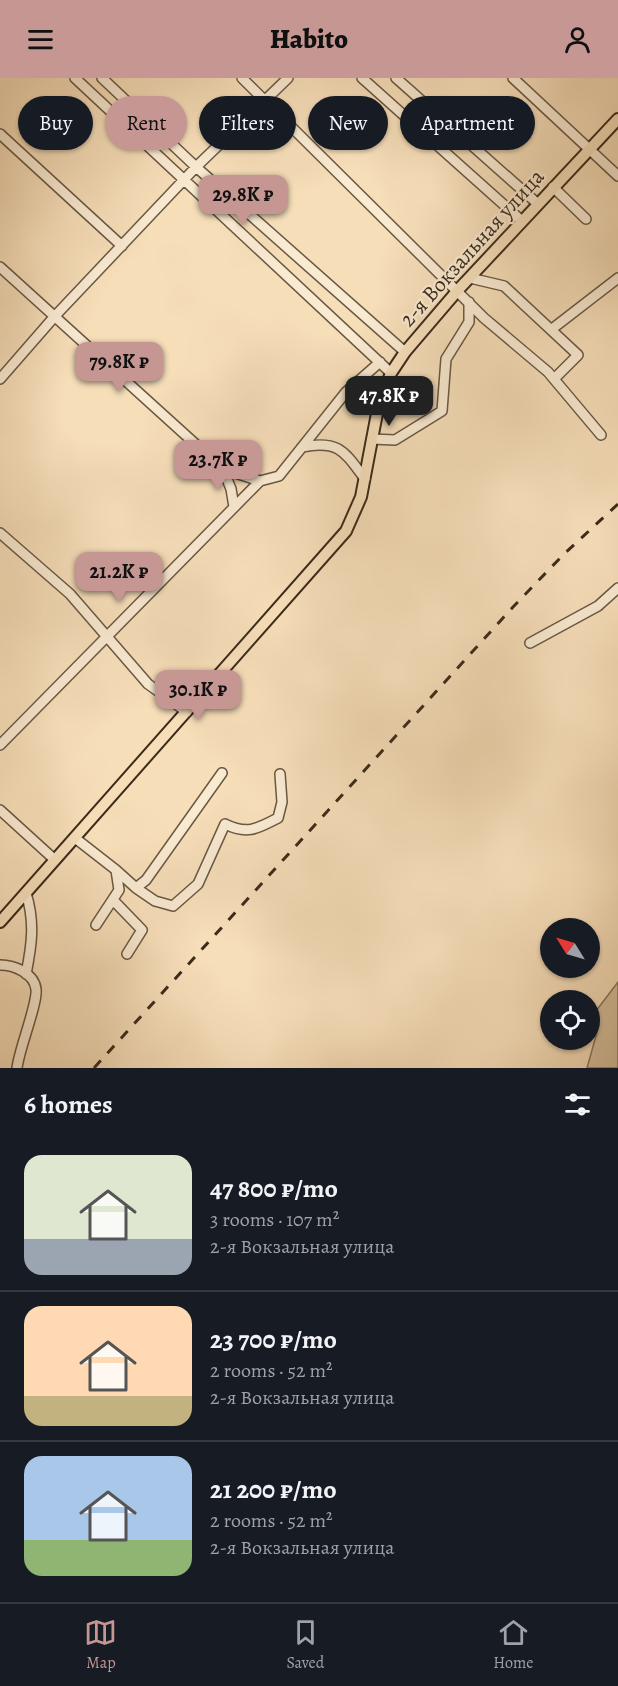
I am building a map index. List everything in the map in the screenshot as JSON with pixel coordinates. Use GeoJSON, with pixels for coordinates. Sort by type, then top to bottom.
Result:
{"type":"FeatureCollection","features":[{"type":"Feature","properties":{"kind":"main road","name":"2-я Вокзальная улица"},"geometry":{"type":"LineString","coordinates":[[0,922],[346,531],[361,497],[378,408],[391,373],[405,352],[458,290],[618,119]]}},
{"type":"Feature","properties":{"kind":"street"},"geometry":{"type":"LineString","coordinates":[[75,78],[391,373]]}},
{"type":"Feature","properties":{"kind":"street"},"geometry":{"type":"LineString","coordinates":[[102,78],[196,167],[405,352]]}},
{"type":"Feature","properties":{"kind":"street"},"geometry":{"type":"LineString","coordinates":[[242,78],[262,96]]}},
{"type":"Feature","properties":{"kind":"street"},"geometry":{"type":"LineString","coordinates":[[271,96],[288,78]]}},
{"type":"Feature","properties":{"kind":"street"},"geometry":{"type":"LineString","coordinates":[[362,78],[522,221]]}},
{"type":"Feature","properties":{"kind":"street"},"geometry":{"type":"LineString","coordinates":[[396,78],[538,204]]}},
{"type":"Feature","properties":{"kind":"street"},"geometry":{"type":"LineString","coordinates":[[513,78],[618,176]]}},
{"type":"Feature","properties":{"kind":"street"},"geometry":{"type":"LineString","coordinates":[[296,129],[469,302],[554,380],[601,435]]}},
{"type":"Feature","properties":{"kind":"street"},"geometry":{"type":"LineString","coordinates":[[0,134],[122,246]]}},
{"type":"Feature","properties":{"kind":"street"},"geometry":{"type":"LineString","coordinates":[[0,379],[55,316],[214,150]]}},
{"type":"Feature","properties":{"kind":"street"},"geometry":{"type":"LineString","coordinates":[[554,187],[586,219]]}},
{"type":"Feature","properties":{"kind":"street"},"geometry":{"type":"LineString","coordinates":[[0,267],[223,469],[260,481]]}},
{"type":"Feature","properties":{"kind":"street"},"geometry":{"type":"LineString","coordinates":[[470,278],[504,286],[578,355],[554,380]]}},
{"type":"Feature","properties":{"kind":"street"},"geometry":{"type":"LineString","coordinates":[[552,329],[618,278]]}},
{"type":"Feature","properties":{"kind":"street"},"geometry":{"type":"LineString","coordinates":[[372,439],[394,440],[442,411],[446,359],[470,322],[469,302]]}},
{"type":"Feature","properties":{"kind":"street"},"geometry":{"type":"LineString","coordinates":[[0,745],[260,481],[279,476],[346,392],[380,362]]}},
{"type":"Feature","properties":{"kind":"street"},"geometry":{"type":"LineString","coordinates":[[302,447],[323,443],[340,448],[364,479]]}},
{"type":"Feature","properties":{"kind":"street"},"geometry":{"type":"LineString","coordinates":[[223,469],[231,489],[234,507]]}},
{"type":"Feature","properties":{"kind":"street"},"geometry":{"type":"LineString","coordinates":[[0,533],[70,594],[104,637],[148,684],[187,712]]}},
{"type":"Feature","properties":{"kind":"street"},"geometry":{"type":"LineString","coordinates":[[530,643],[598,606],[618,588]]}},
{"type":"Feature","properties":{"kind":"street"},"geometry":{"type":"LineString","coordinates":[[136,888],[146,880],[222,773]]}},
{"type":"Feature","properties":{"kind":"street"},"geometry":{"type":"LineString","coordinates":[[75,838],[136,888],[155,901],[173,906],[198,884],[225,824],[238,831],[257,829],[278,818],[282,802],[280,774]]}},
{"type":"Feature","properties":{"kind":"street"},"geometry":{"type":"LineString","coordinates":[[0,810],[55,860]]}},
{"type":"Feature","properties":{"kind":"street"},"geometry":{"type":"LineString","coordinates":[[96,926],[119,890],[116,870]]}},
{"type":"Feature","properties":{"kind":"street"},"geometry":{"type":"LineString","coordinates":[[26,893],[33,914],[33,941],[26,974]]}},
{"type":"Feature","properties":{"kind":"street"},"geometry":{"type":"LineString","coordinates":[[113,900],[142,930],[127,954]]}},
{"type":"Feature","properties":{"kind":"street"},"geometry":{"type":"LineString","coordinates":[[0,965],[10,965],[31,976],[36,990],[17,1068]]}},
{"type":"Feature","properties":{"kind":"shaded area"},"geometry":{"type":"Polygon","coordinates":[[[618,982],[618,1068],[587,1068],[592,1050],[600,1050],[600,1006],[618,982]]]}},
{"type":"Feature","properties":{"kind":"railway"},"geometry":{"type":"LineString","coordinates":[[94,1068],[513,607],[563,555],[618,504]]}}]}
